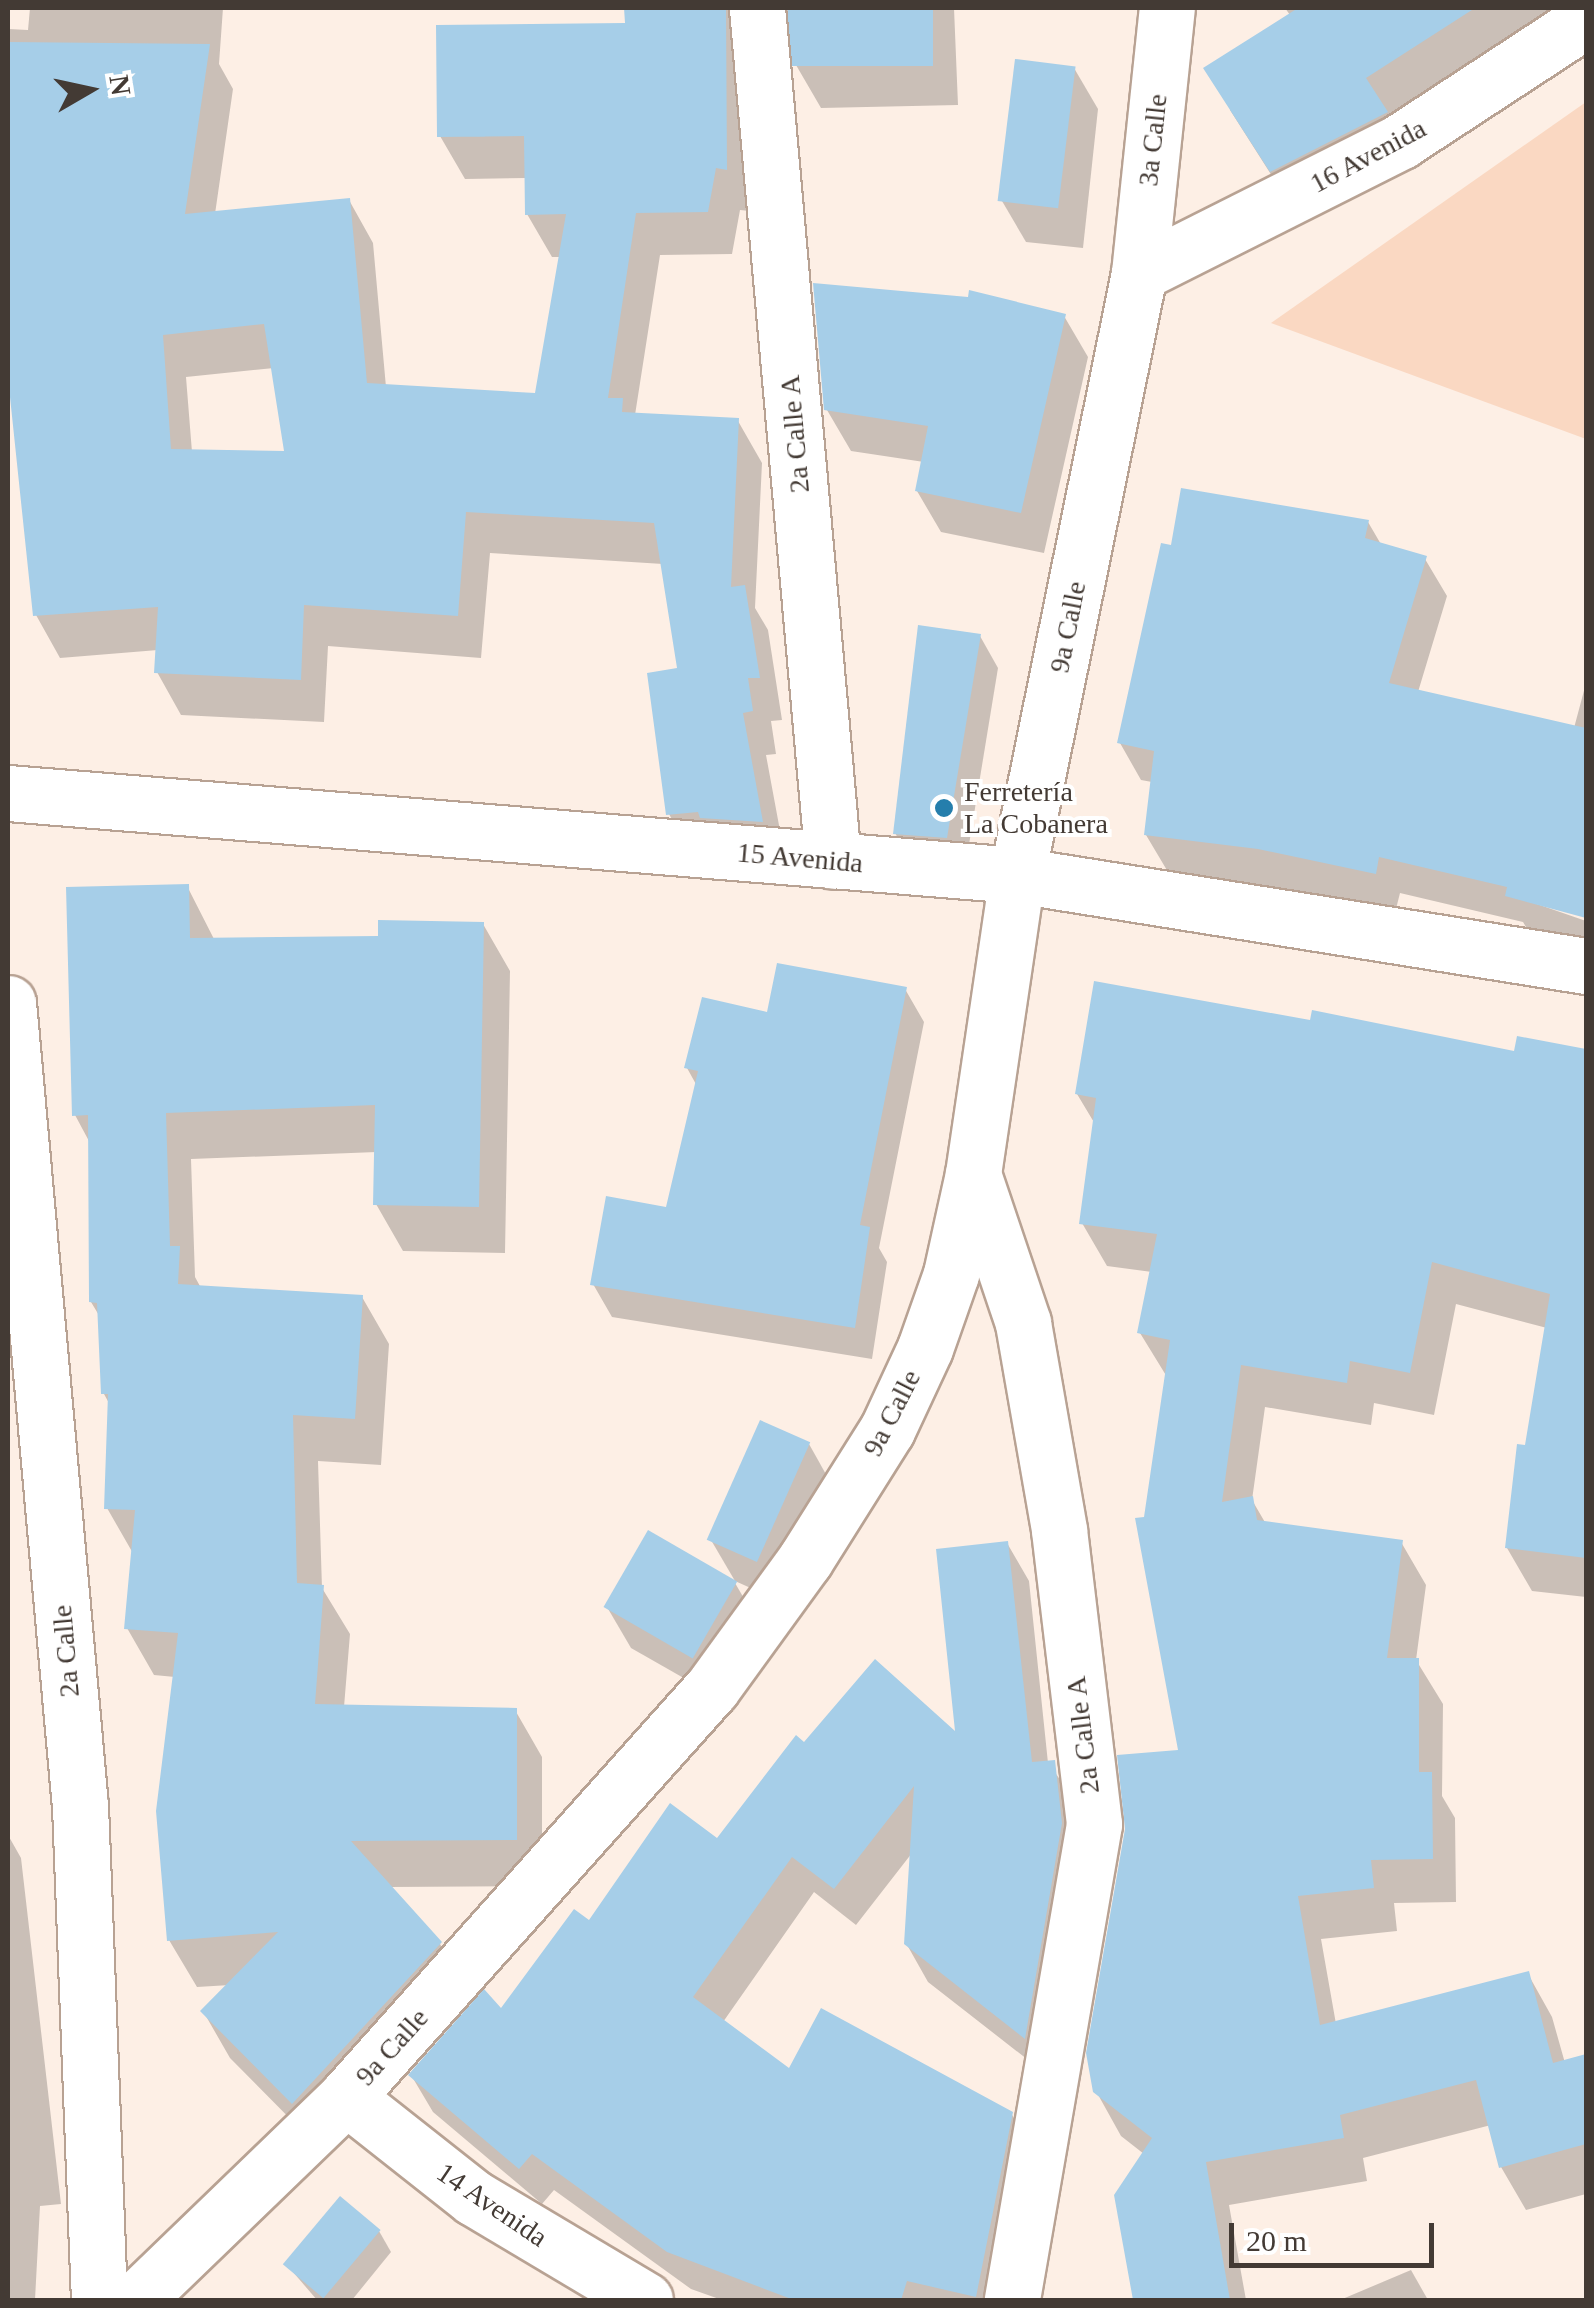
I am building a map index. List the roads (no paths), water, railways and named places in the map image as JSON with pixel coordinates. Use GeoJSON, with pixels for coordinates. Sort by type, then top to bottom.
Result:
{"type":"FeatureCollection","features":[{"type":"Feature","properties":{"kind":"street","name":"2a Calle A"},"geometry":{"type":"LineString","coordinates":[[757,8],[832,861]]}},
{"type":"Feature","properties":{"kind":"street","name":"3a Calle"},"geometry":{"type":"LineString","coordinates":[[1139,273],[1167,8]]}},
{"type":"Feature","properties":{"kind":"street","name":"16 Avenida"},"geometry":{"type":"LineString","coordinates":[[1139,273],[1400,141],[1586,20]]}},
{"type":"Feature","properties":{"kind":"street","name":"9a Calle"},"geometry":{"type":"LineString","coordinates":[[136,2300],[346,2098],[712,1688],[805,1560],[887,1430],[925,1348],[951,1274],[974,1174],[1017,876],[1139,273]]}},
{"type":"Feature","properties":{"kind":"street","name":"15 Avenida"},"geometry":{"type":"LineString","coordinates":[[8,793],[1017,876],[1586,966]]}},
{"type":"Feature","properties":{"kind":"street","name":"2a Calle"},"geometry":{"type":"LineString","coordinates":[[8,1003],[80,1806],[99,2300]]}},
{"type":"Feature","properties":{"kind":"street","name":"2a Calle A"},"geometry":{"type":"LineString","coordinates":[[974,1174],[1024,1323],[1058,1530],[1094,1824],[1012,2300]]}},
{"type":"Feature","properties":{"kind":"street","name":"14 Avenida"},"geometry":{"type":"LineString","coordinates":[[346,2098],[474,2198],[645,2300]]}},
{"type":"Feature","properties":{"kind":"place","name":"Ferretería La Cobanera"},"geometry":{"type":"Point","coordinates":[944,808]}}]}
